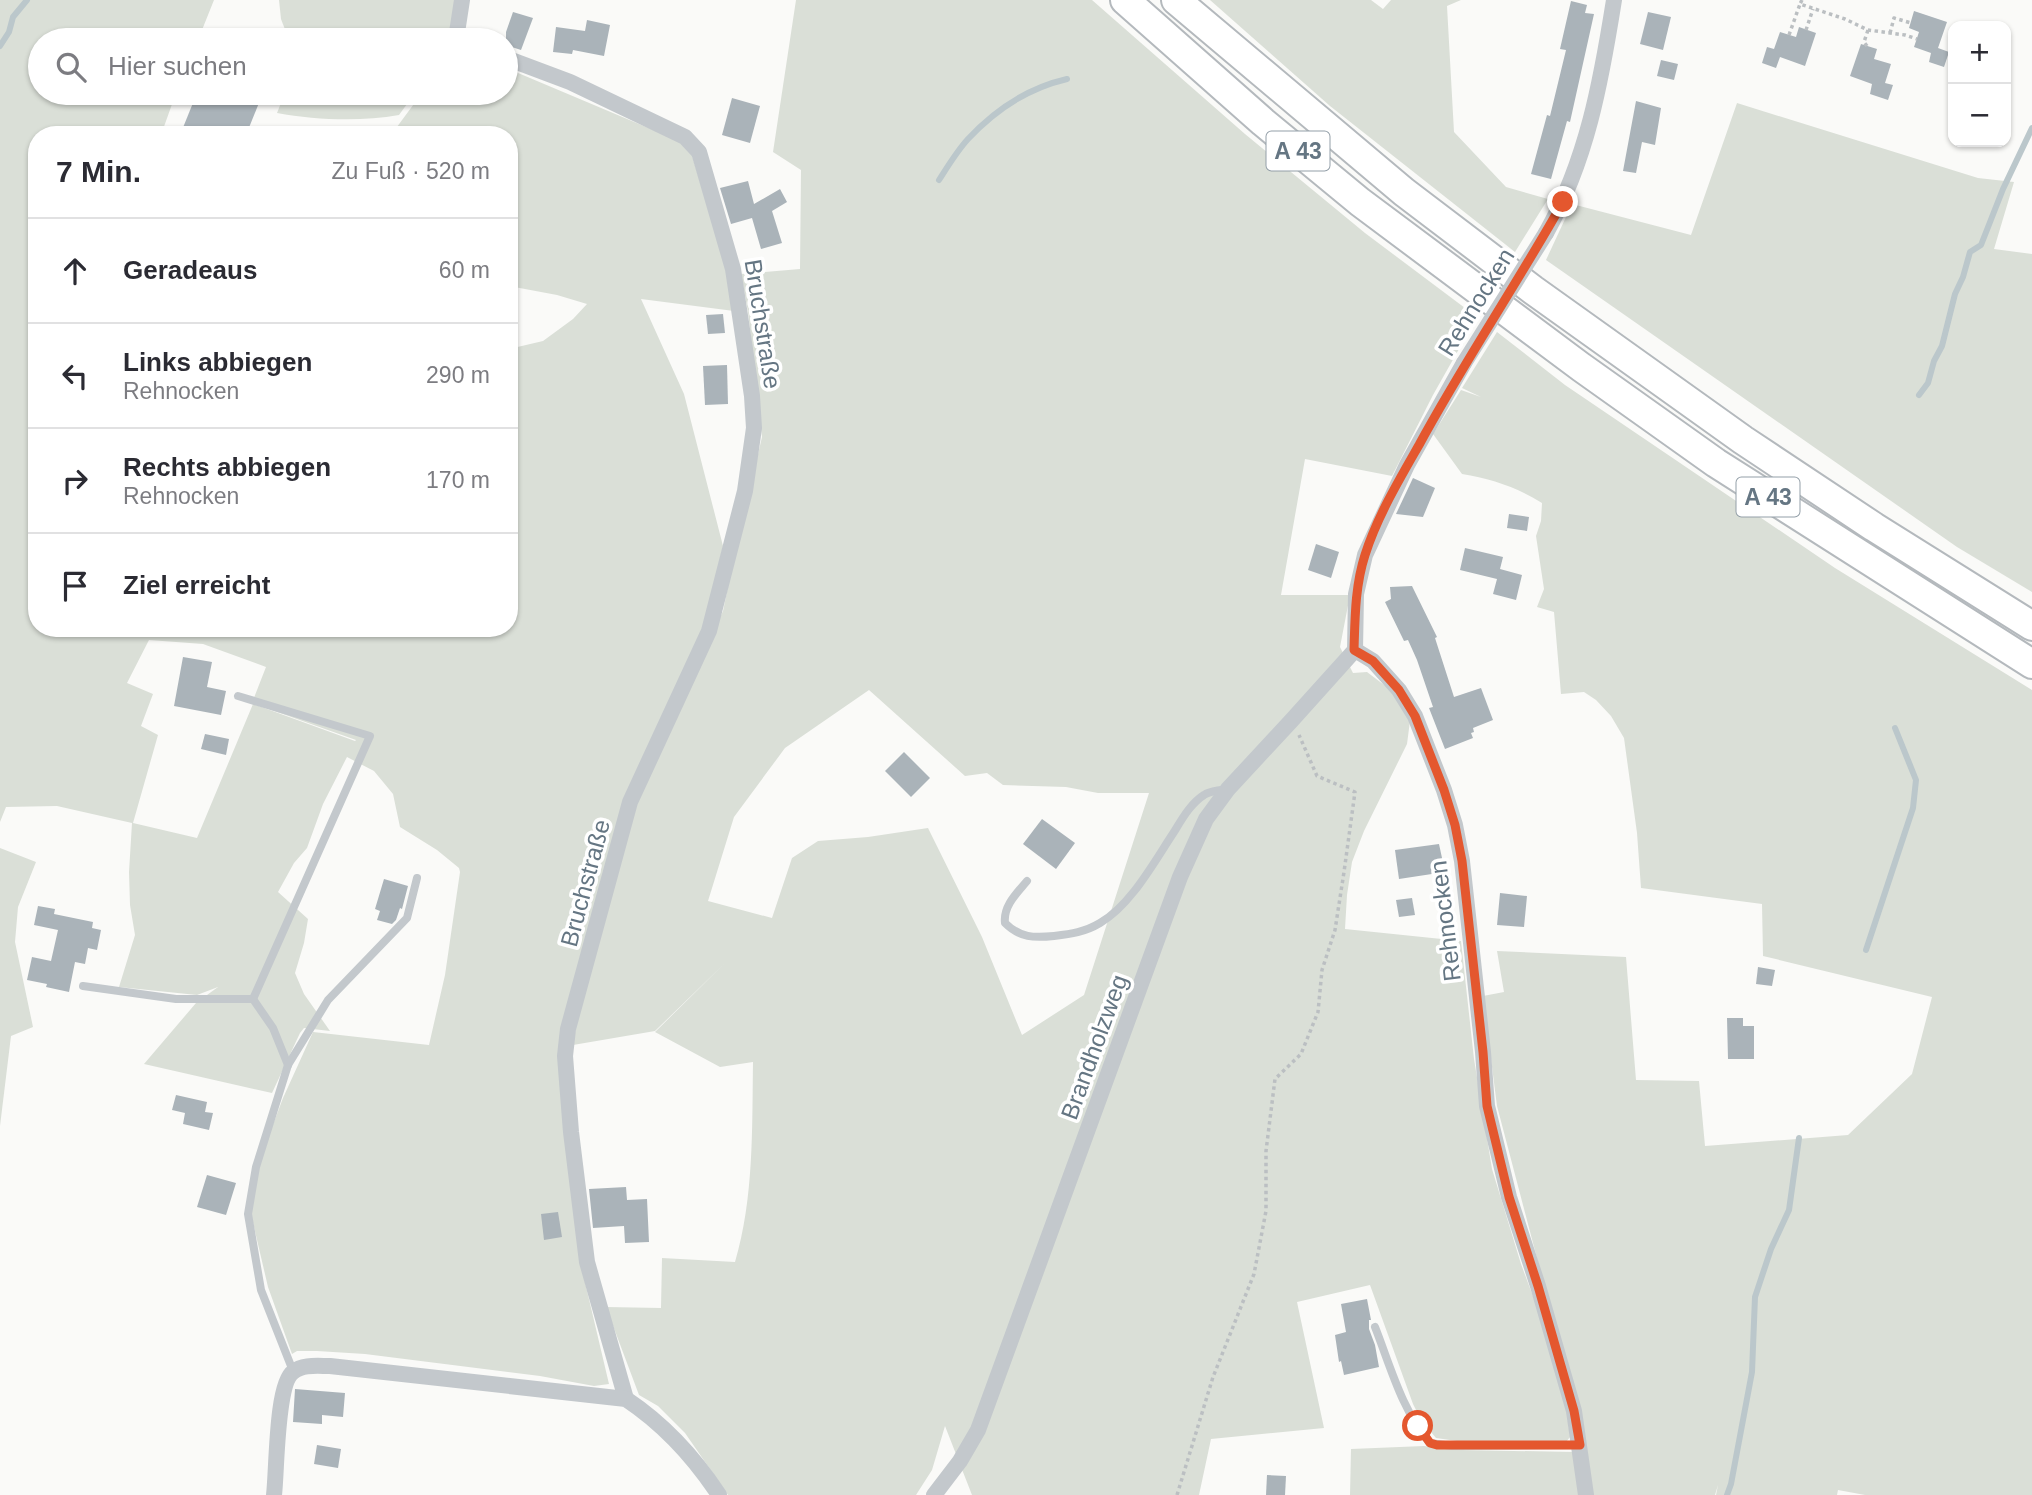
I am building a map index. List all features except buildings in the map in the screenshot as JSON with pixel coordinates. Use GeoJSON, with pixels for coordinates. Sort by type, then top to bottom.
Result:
{"type":"FeatureCollection","features":[{"type":"Feature","properties":{"kind":"highway","name":"A 43"},"geometry":{"type":"LineString","coordinates":[[1125,0],[1263,122],[1360,202],[1581,367],[1716,463],[2032,664]]}},
{"type":"Feature","properties":{"kind":"highway","name":"A 43"},"geometry":{"type":"LineString","coordinates":[[1176,0],[1404,192],[1533,290],[1754,447],[1874,527],[2032,626]]}},
{"type":"Feature","properties":{"kind":"street"},"geometry":{"type":"LineString","coordinates":[[458,28],[462,0]]}},
{"type":"Feature","properties":{"kind":"street","name":"Rehnocken"},"geometry":{"type":"LineString","coordinates":[[1586,1495],[1574,1411],[1509,1197],[1487,1106],[1462,861],[1455,825],[1415,716],[1399,690],[1373,661],[1354,650],[1356,594],[1365,555],[1407,465],[1465,363],[1563,202],[1586,136],[1602,71],[1614,0]]}},
{"type":"Feature","properties":{"kind":"street","name":"Bruchstraße"},"geometry":{"type":"LineString","coordinates":[[518,62],[570,82],[685,137],[699,152],[733,269],[752,396],[754,428],[745,491],[709,631],[631,802],[568,1029],[565,1056],[571,1132],[587,1262],[626,1399]]}},
{"type":"Feature","properties":{"kind":"street","name":"Brandholzweg"},"geometry":{"type":"LineString","coordinates":[[934,1495],[960,1461],[978,1430],[1180,877],[1206,819],[1228,789],[1354,650]]}},
{"type":"Feature","properties":{"kind":"street"},"geometry":{"type":"LineString","coordinates":[[274,1495],[280,1408],[285,1381],[293,1371],[308,1365],[626,1399],[647,1412],[681,1444],[719,1495]]}},
{"type":"Feature","properties":{"kind":"lane"},"geometry":{"type":"LineString","coordinates":[[238,696],[370,736],[253,999]]}},
{"type":"Feature","properties":{"kind":"lane"},"geometry":{"type":"LineString","coordinates":[[1027,881],[1004,916],[1005,923],[1017,934],[1038,938],[1079,933],[1094,927],[1117,911],[1198,800],[1208,793],[1228,789]]}},
{"type":"Feature","properties":{"kind":"lane"},"geometry":{"type":"LineString","coordinates":[[293,1371],[261,1290],[248,1214],[256,1167],[288,1065],[328,1000],[407,918],[417,878]]}},
{"type":"Feature","properties":{"kind":"lane"},"geometry":{"type":"LineString","coordinates":[[83,986],[176,999],[253,999]]}},
{"type":"Feature","properties":{"kind":"lane"},"geometry":{"type":"LineString","coordinates":[[253,999],[273,1028],[288,1065]]}},
{"type":"Feature","properties":{"kind":"lane"},"geometry":{"type":"LineString","coordinates":[[1375,1327],[1403,1398],[1430,1443],[1452,1446],[1580,1445]]}},
{"type":"Feature","properties":{"kind":"path"},"geometry":{"type":"LineString","coordinates":[[1790,35],[1801,1],[1814,9],[1868,30],[1905,34],[1917,39]]}},
{"type":"Feature","properties":{"kind":"path"},"geometry":{"type":"LineString","coordinates":[[1806,30],[1814,9]]}},
{"type":"Feature","properties":{"kind":"path"},"geometry":{"type":"LineString","coordinates":[[1890,33],[1894,18],[1911,23]]}},
{"type":"Feature","properties":{"kind":"path"},"geometry":{"type":"LineString","coordinates":[[1867,46],[1864,42],[1868,30]]}},
{"type":"Feature","properties":{"kind":"path"},"geometry":{"type":"LineString","coordinates":[[1177,1495],[1213,1377],[1254,1274],[1266,1211],[1266,1151],[1276,1079],[1301,1054],[1318,1012],[1322,970],[1335,930],[1345,872],[1355,792],[1317,776],[1292,720]]}},
{"type":"Feature","properties":{"kind":"shaded area"},"geometry":{"type":"Polygon","coordinates":[[[0,0],[214,0],[203,28],[28,28],[28,105],[172,105],[164,126],[28,126],[28,637],[518,637],[518,347],[543,341],[573,319],[587,304],[518,288],[518,126],[398,126],[413,105],[518,105],[518,73],[677,140],[690,149],[731,284],[734,311],[641,299],[684,394],[723,546],[705,623],[624,802],[561,1033],[580,1261],[609,1384],[594,1386],[540,1376],[365,1354],[297,1351],[292,1354],[268,1287],[251,1214],[257,1167],[283,1098],[313,1032],[429,1045],[445,975],[460,872],[459,868],[437,850],[400,827],[393,794],[374,771],[347,757],[323,804],[307,848],[294,863],[278,892],[308,919],[295,973],[304,994],[330,1031],[304,1028],[272,1093],[144,1064],[196,1003],[218,987],[197,995],[119,987],[135,935],[130,905],[129,872],[132,823],[57,806],[6,807],[0,822],[0,0]],[[149,640],[127,683],[153,694],[141,726],[158,735],[133,823],[197,838],[253,704],[356,740],[252,703],[266,667],[203,644],[149,640]]]}},
{"type":"Feature","properties":{"kind":"shaded area"},"geometry":{"type":"Polygon","coordinates":[[[279,0],[455,0],[452,28],[284,28],[279,0]]]}},
{"type":"Feature","properties":{"kind":"shaded area"},"geometry":{"type":"Polygon","coordinates":[[[796,0],[1092,0],[1245,134],[1365,233],[1477,317],[1392,476],[1305,459],[1281,595],[1350,595],[1340,647],[1353,673],[1367,672],[1396,694],[1410,721],[1407,744],[1364,831],[1352,862],[1345,929],[1461,941],[1474,1059],[1492,1169],[1565,1398],[1570,1437],[1566,1442],[1464,1442],[1436,1438],[1421,1420],[1413,1404],[1370,1285],[1297,1302],[1324,1428],[1211,1439],[1199,1495],[972,1495],[945,1426],[932,1470],[916,1495],[728,1495],[685,1433],[658,1406],[639,1395],[606,1307],[661,1308],[662,1258],[735,1262],[741,1238],[751,1163],[753,1062],[720,1067],[655,1032],[726,962],[655,1031],[573,1045],[581,996],[640,786],[723,611],[762,437],[741,274],[800,269],[801,170],[773,152],[796,0]],[[869,690],[785,748],[734,817],[708,901],[772,918],[792,858],[818,841],[928,828],[982,937],[1022,1035],[1084,995],[1149,793],[1098,793],[1066,787],[1003,785],[987,773],[965,776],[869,690]]]}},
{"type":"Feature","properties":{"kind":"shaded area"},"geometry":{"type":"Polygon","coordinates":[[[1210,0],[1371,0],[1383,9],[1391,0],[1461,0],[1447,6],[1454,132],[1506,187],[1548,199],[1515,252],[1330,106],[1210,0]]]}},
{"type":"Feature","properties":{"kind":"shaded area"},"geometry":{"type":"Polygon","coordinates":[[[1737,103],[1978,178],[2014,182],[1994,249],[2032,254],[2032,592],[1957,547],[1546,260],[1572,204],[1691,235],[1737,103]]]}},
{"type":"Feature","properties":{"kind":"shaded area"},"geometry":{"type":"Polygon","coordinates":[[[280,105],[406,105],[399,115],[354,119],[322,119],[277,113],[280,105]]]}},
{"type":"Feature","properties":{"kind":"shaded area"},"geometry":{"type":"Polygon","coordinates":[[[1497,332],[1565,385],[1835,568],[2032,690],[2032,1495],[1865,1495],[1838,1490],[1837,1495],[1716,1495],[1718,1485],[1715,1495],[1593,1495],[1544,1285],[1497,1106],[1483,996],[1504,992],[1497,951],[1626,957],[1636,1080],[1699,1081],[1705,1146],[1848,1135],[1912,1074],[1932,997],[1763,956],[1762,904],[1641,888],[1637,833],[1624,738],[1611,716],[1596,700],[1584,692],[1561,694],[1554,612],[1537,607],[1544,589],[1536,536],[1541,521],[1542,503],[1504,484],[1462,474],[1433,434],[1461,390],[1481,397],[1462,388],[1497,332]]]}},
{"type":"Feature","properties":{"kind":"shaded area"},"geometry":{"type":"Polygon","coordinates":[[[0,848],[36,862],[18,907],[15,942],[33,1027],[11,1036],[0,1126],[0,848]]]}},
{"type":"Feature","properties":{"kind":"shaded area"},"geometry":{"type":"Polygon","coordinates":[[[1424,1446],[1461,1450],[1576,1452],[1581,1495],[1350,1495],[1351,1449],[1424,1446]]]}},
{"type":"Feature","properties":{"kind":"waterway"},"geometry":{"type":"LineString","coordinates":[[0,46],[9,32],[13,17],[27,0]]}},
{"type":"Feature","properties":{"kind":"waterway"},"geometry":{"type":"LineString","coordinates":[[939,180],[964,144],[989,119],[1026,94],[1067,79]]}},
{"type":"Feature","properties":{"kind":"waterway"},"geometry":{"type":"LineString","coordinates":[[1919,395],[1928,383],[1934,361],[1942,346],[1955,294],[1970,252],[1981,245],[2003,189],[2032,128]]}},
{"type":"Feature","properties":{"kind":"waterway"},"geometry":{"type":"LineString","coordinates":[[1866,950],[1913,808],[1916,780],[1895,728]]}},
{"type":"Feature","properties":{"kind":"waterway"},"geometry":{"type":"LineString","coordinates":[[1727,1495],[1752,1372],[1755,1297],[1771,1249],[1789,1210],[1799,1138]]}},
{"type":"Feature","properties":{"kind":"route"},"geometry":{"type":"LineString","coordinates":[[1418,1426],[1423,1436],[1430,1443],[1437,1445],[1580,1445],[1574,1411],[1509,1197],[1487,1106],[1462,861],[1455,825],[1415,716],[1399,690],[1373,661],[1354,650],[1356,594],[1365,555],[1382,516],[1407,465],[1465,363],[1563,202]]}}]}
